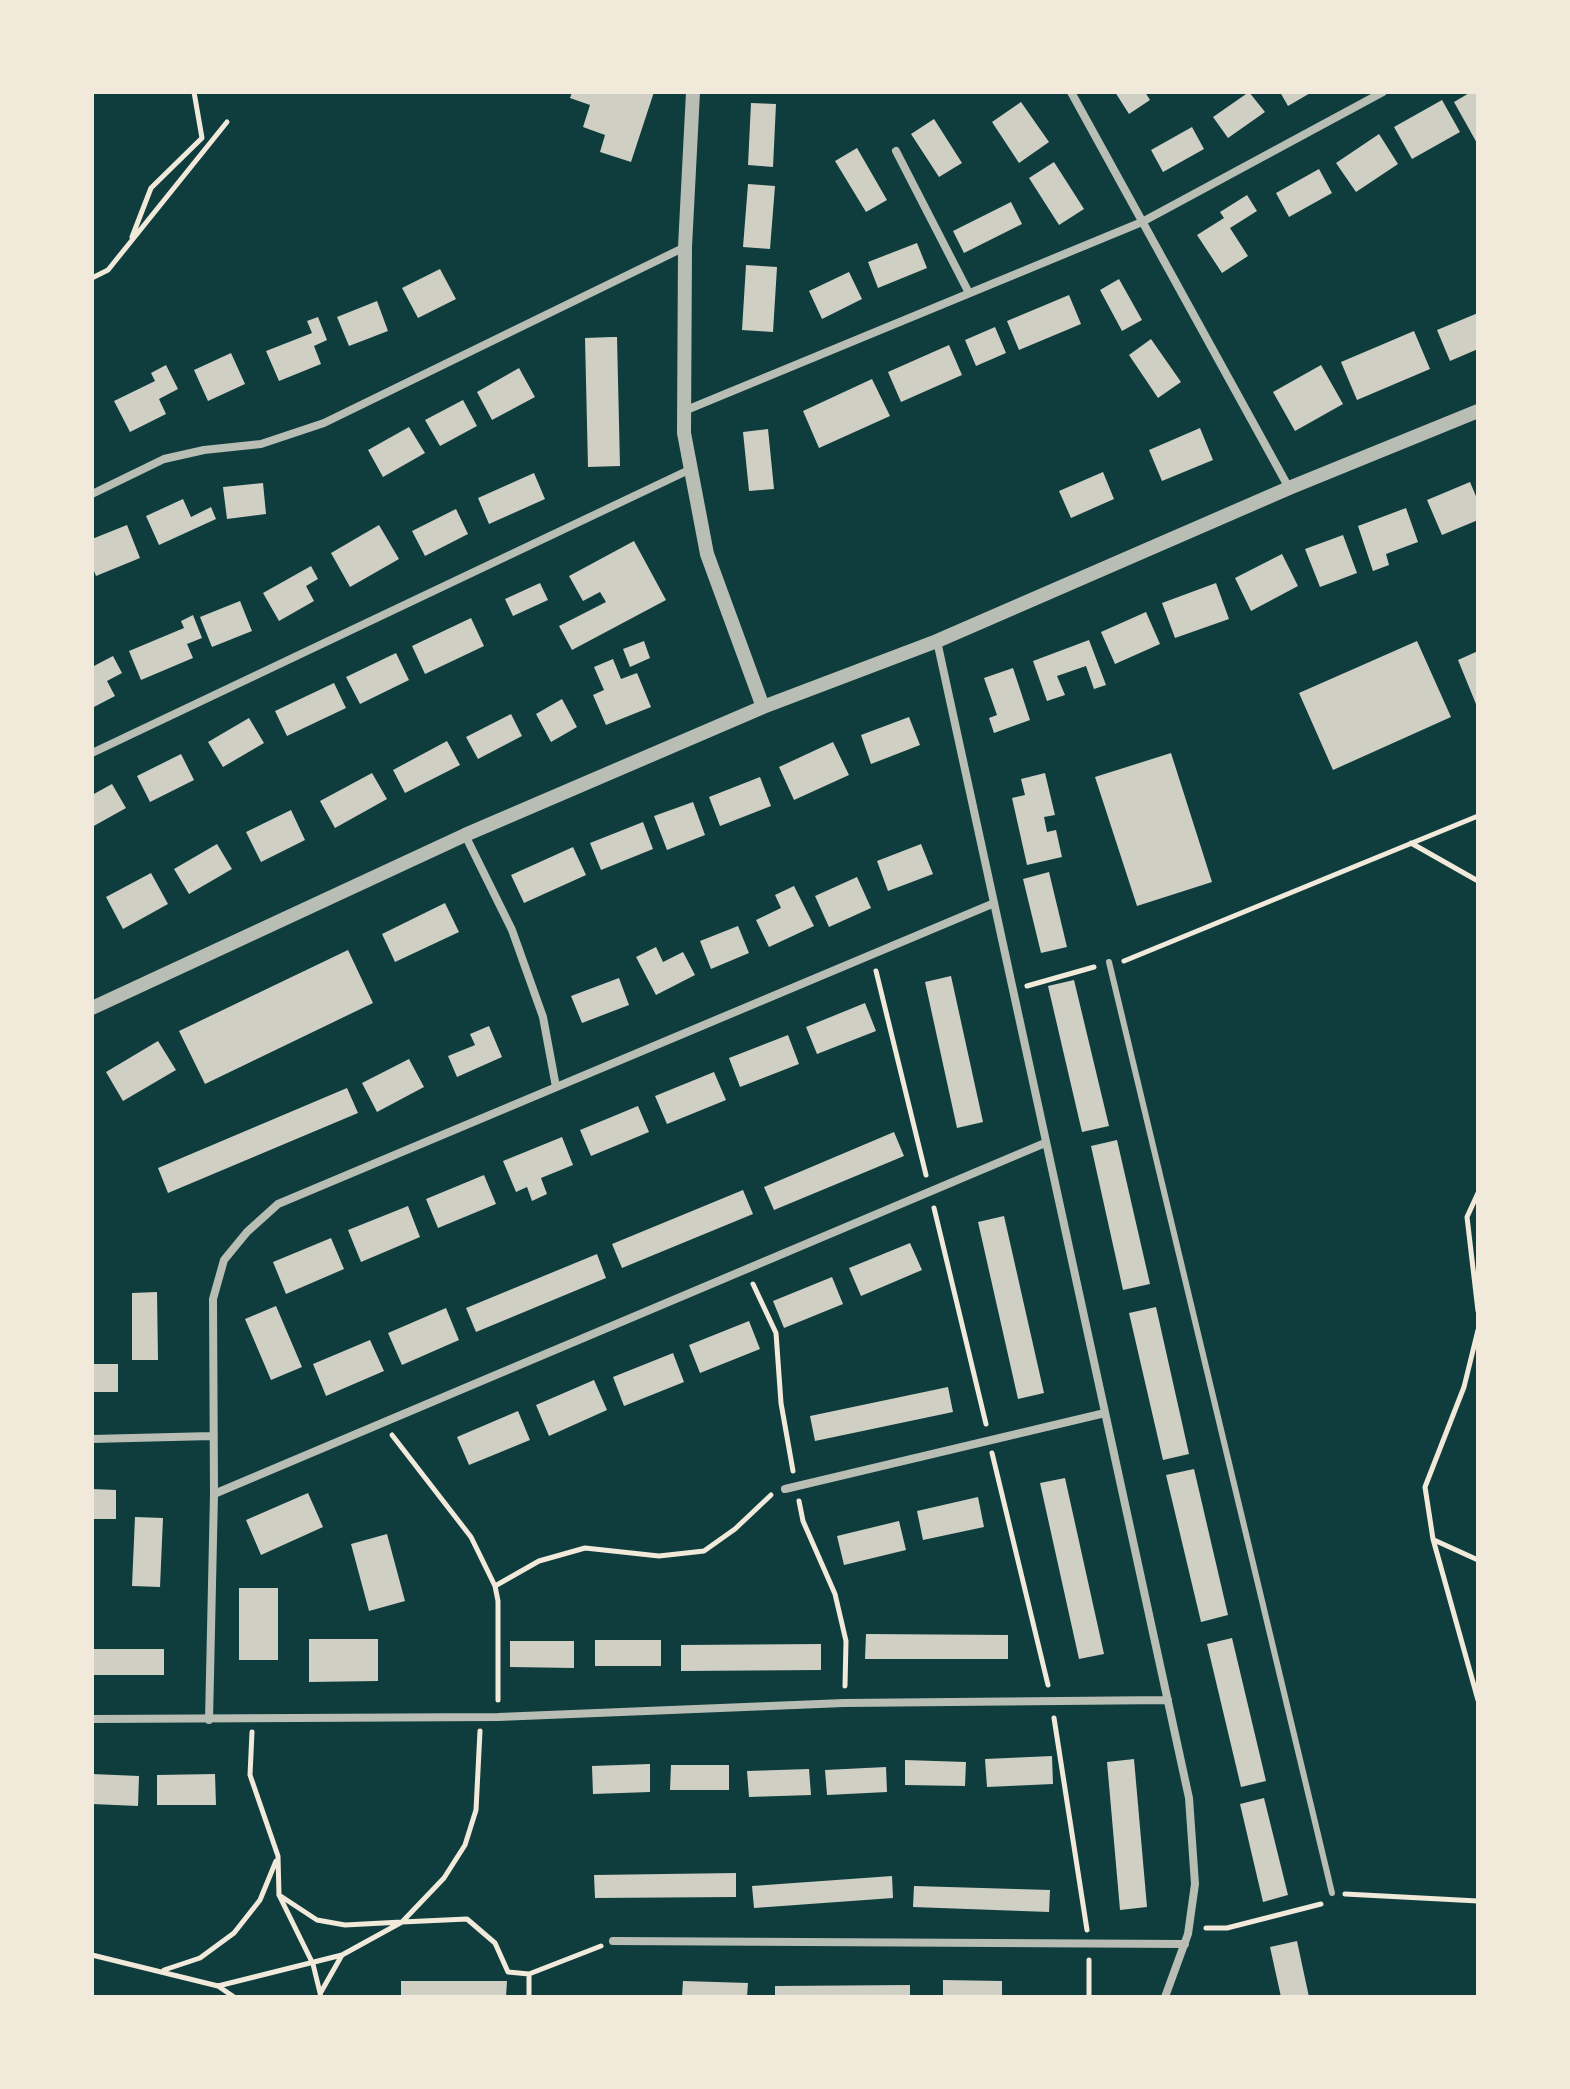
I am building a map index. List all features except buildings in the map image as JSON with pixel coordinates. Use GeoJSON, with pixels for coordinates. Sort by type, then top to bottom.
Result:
{"type":"FeatureCollection","features":[{"type":"Feature","properties":{"kind":"street"},"geometry":{"type":"LineString","coordinates":[[693,92],[685,247],[684,411],[707,554],[763,707]]}},
{"type":"Feature","properties":{"kind":"street"},"geometry":{"type":"LineString","coordinates":[[1071,92],[1289,488]]}},
{"type":"Feature","properties":{"kind":"street"},"geometry":{"type":"LineString","coordinates":[[684,411],[1142,222],[1383,92]]}},
{"type":"Feature","properties":{"kind":"street"},"geometry":{"type":"LineString","coordinates":[[896,151],[969,293]]}},
{"type":"Feature","properties":{"kind":"street"},"geometry":{"type":"LineString","coordinates":[[92,494],[164,459],[204,450],[261,444],[324,423],[685,247]]}},
{"type":"Feature","properties":{"kind":"street"},"geometry":{"type":"LineString","coordinates":[[92,1008],[465,835],[763,707],[937,641],[1289,488],[1478,411]]}},
{"type":"Feature","properties":{"kind":"street"},"geometry":{"type":"LineString","coordinates":[[92,753],[691,469]]}},
{"type":"Feature","properties":{"kind":"street"},"geometry":{"type":"LineString","coordinates":[[937,641],[1189,1798],[1195,1884],[1185,1944],[1165,1997]]}},
{"type":"Feature","properties":{"kind":"street"},"geometry":{"type":"LineString","coordinates":[[465,835],[512,930],[543,1017],[556,1087]]}},
{"type":"Feature","properties":{"kind":"street"},"geometry":{"type":"LineString","coordinates":[[209,1720],[214,1494],[213,1299],[224,1260],[247,1232],[278,1204],[992,904]]}},
{"type":"Feature","properties":{"kind":"street"},"geometry":{"type":"LineString","coordinates":[[214,1494],[1045,1143]]}},
{"type":"Feature","properties":{"kind":"street"},"geometry":{"type":"LineString","coordinates":[[785,1489],[1105,1413]]}},
{"type":"Feature","properties":{"kind":"street"},"geometry":{"type":"LineString","coordinates":[[92,1439],[212,1436]]}},
{"type":"Feature","properties":{"kind":"street"},"geometry":{"type":"LineString","coordinates":[[92,1719],[479,1718],[844,1703],[1168,1700]]}},
{"type":"Feature","properties":{"kind":"street"},"geometry":{"type":"LineString","coordinates":[[613,1941],[1185,1944]]}},
{"type":"Feature","properties":{"kind":"lane"},"geometry":{"type":"LineString","coordinates":[[1109,962],[1332,1893]]}},
{"type":"Feature","properties":{"kind":"path"},"geometry":{"type":"LineString","coordinates":[[130,243],[151,188],[202,138],[194,92]]}},
{"type":"Feature","properties":{"kind":"path"},"geometry":{"type":"LineString","coordinates":[[92,278],[108,270],[227,122]]}},
{"type":"Feature","properties":{"kind":"path"},"geometry":{"type":"LineString","coordinates":[[1011,991],[1109,962],[1123,962],[1478,816]]}},
{"type":"Feature","properties":{"kind":"path"},"geometry":{"type":"LineString","coordinates":[[1411,842],[1478,881]]}},
{"type":"Feature","properties":{"kind":"path"},"geometry":{"type":"LineString","coordinates":[[872,955],[930,1192]]}},
{"type":"Feature","properties":{"kind":"path"},"geometry":{"type":"LineString","coordinates":[[1478,1193],[1467,1217],[1478,1311]]}},
{"type":"Feature","properties":{"kind":"path"},"geometry":{"type":"LineString","coordinates":[[746,1269],[776,1333],[781,1403],[803,1521],[835,1594],[846,1641],[844,1703]]}},
{"type":"Feature","properties":{"kind":"path"},"geometry":{"type":"LineString","coordinates":[[1478,1330],[1464,1387],[1425,1487],[1433,1539],[1478,1700]]}},
{"type":"Feature","properties":{"kind":"path"},"geometry":{"type":"LineString","coordinates":[[382,1423],[455,1515],[495,1586],[498,1601],[498,1717]]}},
{"type":"Feature","properties":{"kind":"path"},"geometry":{"type":"LineString","coordinates":[[495,1586],[539,1561],[585,1548],[659,1556],[704,1551],[735,1529],[765,1497],[785,1489]]}},
{"type":"Feature","properties":{"kind":"path"},"geometry":{"type":"LineString","coordinates":[[1433,1539],[1478,1560]]}},
{"type":"Feature","properties":{"kind":"path"},"geometry":{"type":"LineString","coordinates":[[1052,1701],[1089,1944],[1089,1997]]}},
{"type":"Feature","properties":{"kind":"path"},"geometry":{"type":"LineString","coordinates":[[252,1718],[250,1775],[278,1856],[279,1895],[313,1964],[321,1995]]}},
{"type":"Feature","properties":{"kind":"path"},"geometry":{"type":"LineString","coordinates":[[218,1986],[342,1955],[402,1922],[444,1878],[465,1845],[476,1810],[479,1718]]}},
{"type":"Feature","properties":{"kind":"path"},"geometry":{"type":"LineString","coordinates":[[164,1970],[200,1958],[234,1933],[260,1900],[278,1856]]}},
{"type":"Feature","properties":{"kind":"path"},"geometry":{"type":"LineString","coordinates":[[1189,1927],[1227,1928],[1328,1903],[1332,1893],[1478,1901]]}},
{"type":"Feature","properties":{"kind":"path"},"geometry":{"type":"LineString","coordinates":[[279,1895],[317,1920],[345,1925],[467,1919],[495,1943],[508,1972],[529,1974],[613,1941]]}},
{"type":"Feature","properties":{"kind":"path"},"geometry":{"type":"LineString","coordinates":[[92,1955],[164,1970],[218,1986],[234,1997]]}},
{"type":"Feature","properties":{"kind":"path"},"geometry":{"type":"LineString","coordinates":[[321,1995],[342,1955]]}},
{"type":"Feature","properties":{"kind":"path"},"geometry":{"type":"LineString","coordinates":[[529,1974],[529,1997]]}}]}
